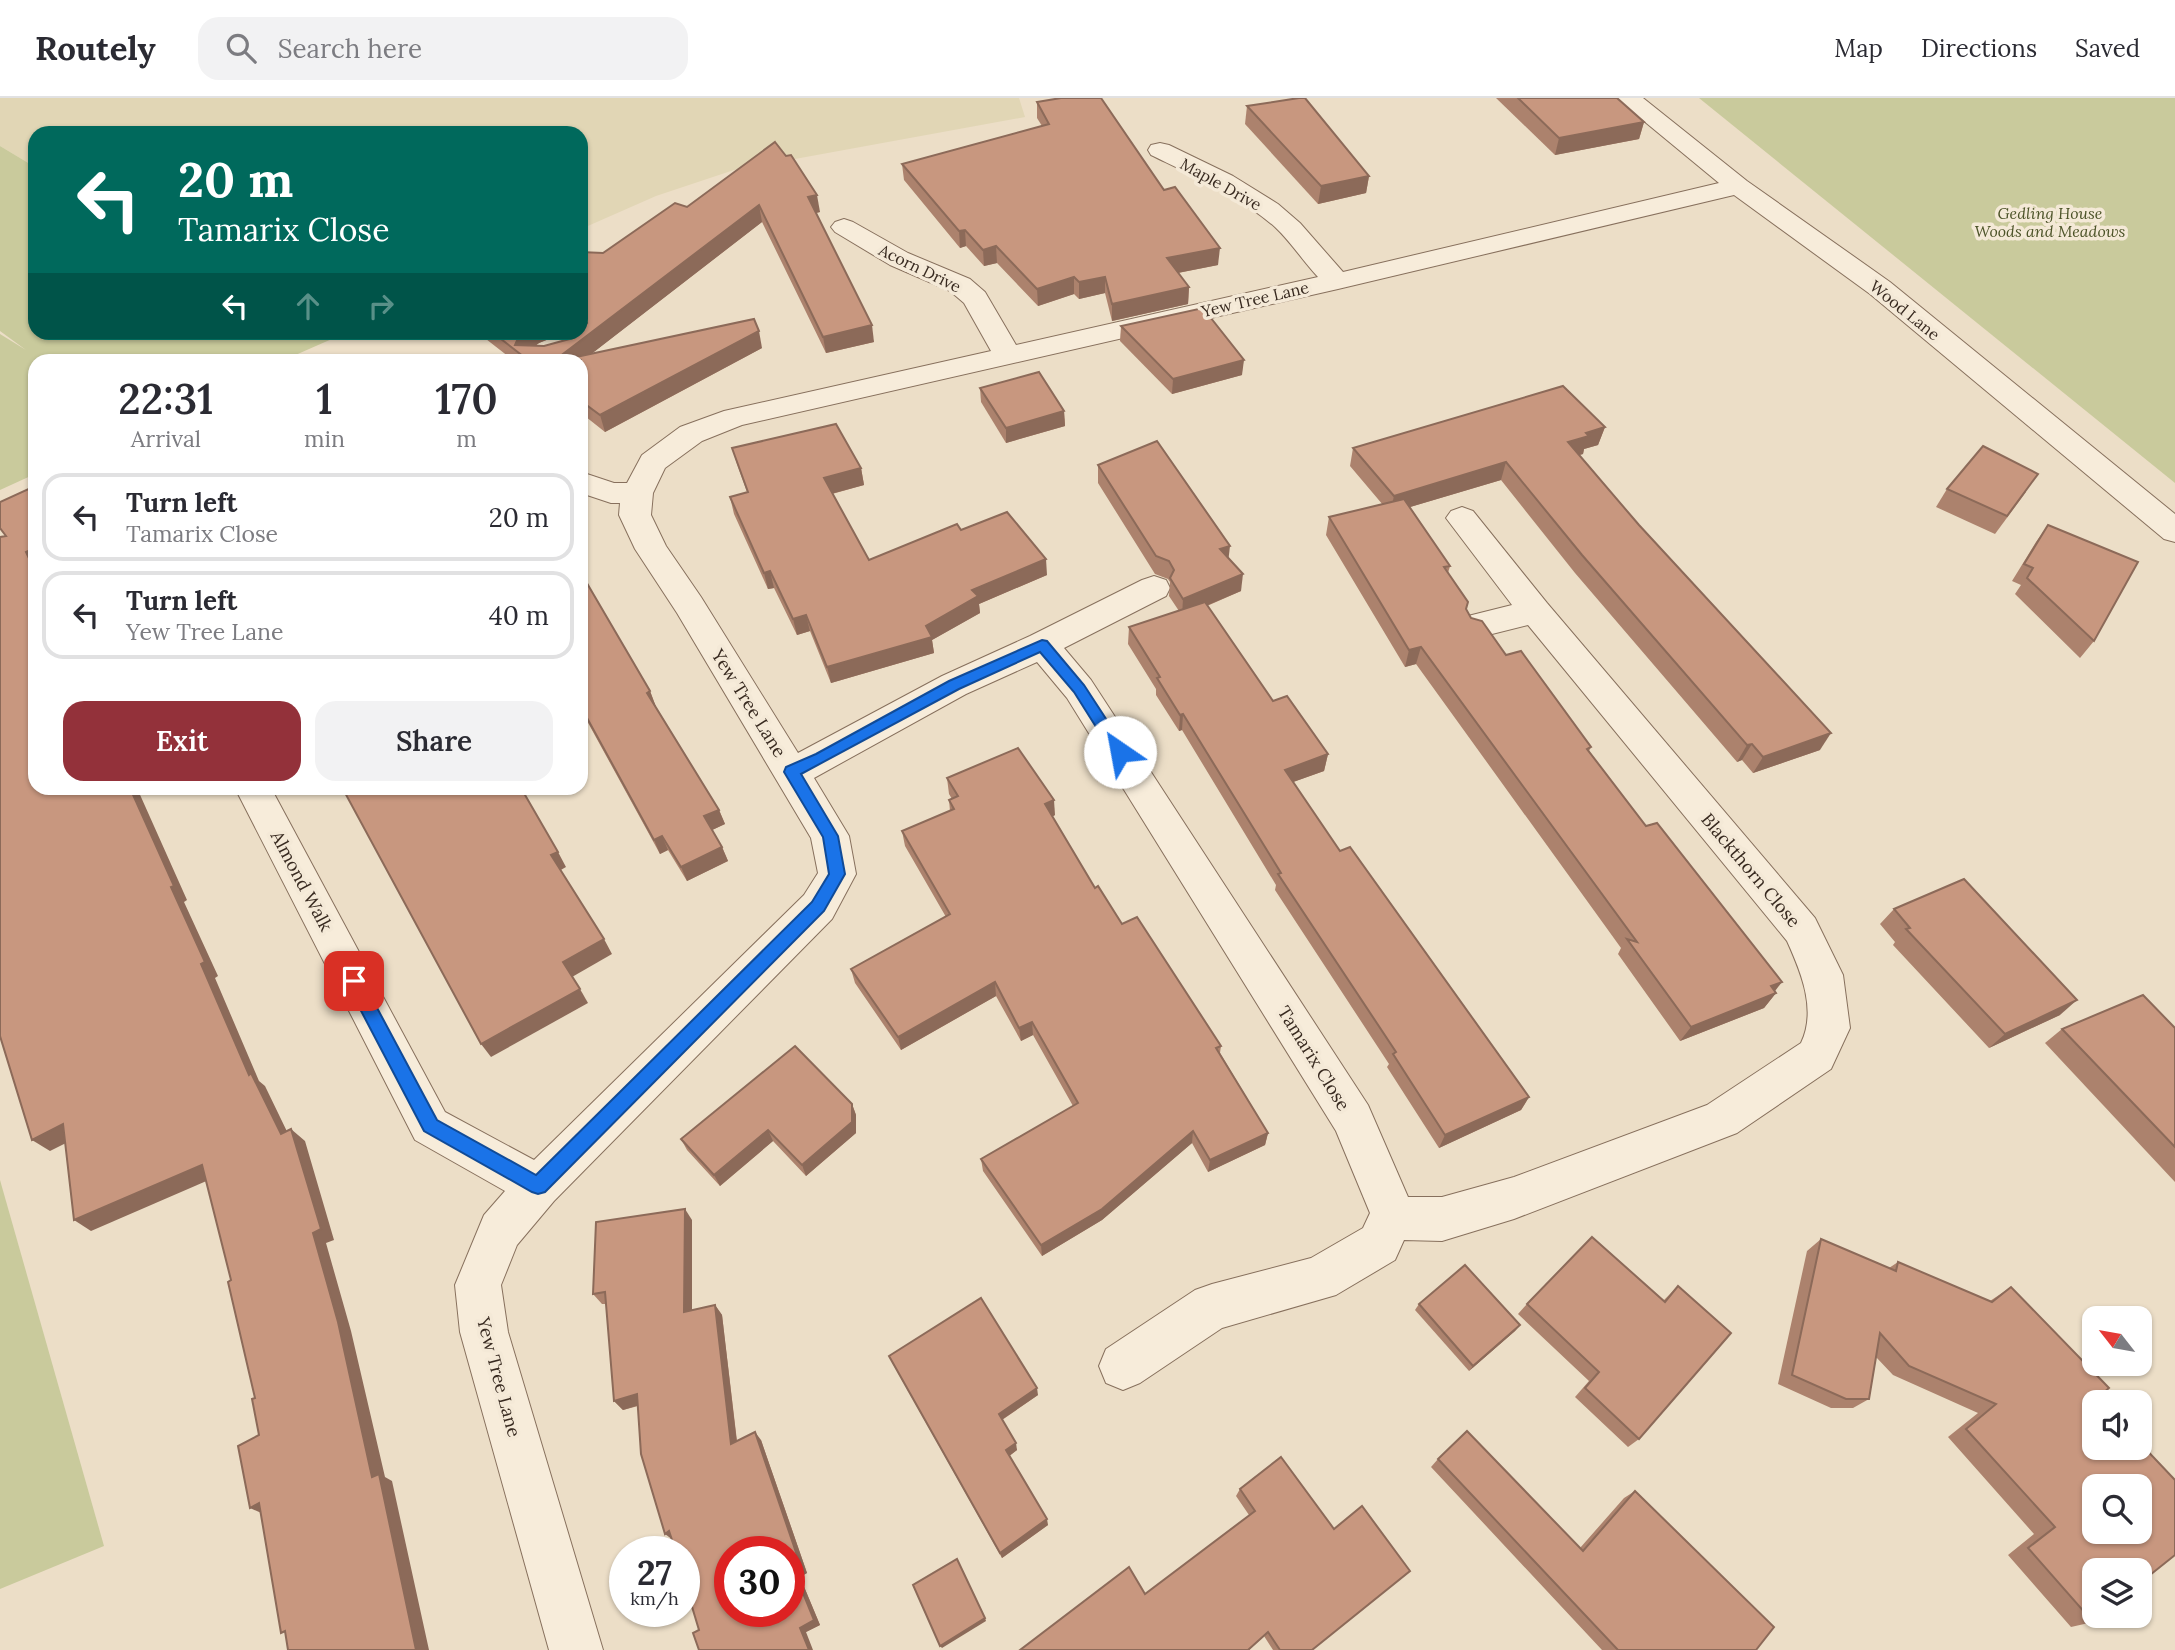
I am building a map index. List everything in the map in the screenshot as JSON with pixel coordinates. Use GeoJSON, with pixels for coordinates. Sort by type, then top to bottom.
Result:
{"type":"FeatureCollection","features":[{"type":"Feature","properties":{"kind":"street","name":"Wood Lane"},"geometry":{"type":"LineString","coordinates":[[1628,98],[1738,186],[1880,288],[2175,531]]}},
{"type":"Feature","properties":{"kind":"street","name":"Maple Drive"},"geometry":{"type":"LineString","coordinates":[[1160,150],[1238,190],[1282,220],[1326,272],[1338,281]]}},
{"type":"Feature","properties":{"kind":"street","name":"Yew Tree Lane"},"geometry":{"type":"LineString","coordinates":[[576,1650],[484,1332],[478,1284],[500,1231],[538,1186],[818,907],[837,874],[831,836],[652,549],[635,515],[637,494],[653,463],[666,450],[691,434],[734,418],[1338,281],[1738,186]]}},
{"type":"Feature","properties":{"kind":"street","name":"Acorn Drive"},"geometry":{"type":"LineString","coordinates":[[844,228],[900,259],[960,285],[975,298],[1008,355]]}},
{"type":"Feature","properties":{"kind":"street"},"geometry":{"type":"LineString","coordinates":[[588,485],[611,493],[637,494]]}},
{"type":"Feature","properties":{"kind":"street","name":"Blackthorn Close"},"geometry":{"type":"LineString","coordinates":[[1393,1214],[1408,1219],[1442,1219],[1514,1198],[1722,1119],[1816,1056],[1829,1028],[1823,975],[1801,930],[1535,611],[1462,518]]}},
{"type":"Feature","properties":{"kind":"street"},"geometry":{"type":"LineString","coordinates":[[792,772],[954,685],[1042,645],[1154,588]]}},
{"type":"Feature","properties":{"kind":"street"},"geometry":{"type":"LineString","coordinates":[[1480,625],[1535,611]]}},
{"type":"Feature","properties":{"kind":"street","name":"Tamarix Close"},"geometry":{"type":"LineString","coordinates":[[1042,645],[1086,700],[1353,1119],[1393,1214]]}},
{"type":"Feature","properties":{"kind":"street","name":"Almond Walk"},"geometry":{"type":"LineString","coordinates":[[257,795],[430,1126],[538,1186]]}},
{"type":"Feature","properties":{"kind":"street"},"geometry":{"type":"LineString","coordinates":[[1123,1366],[1212,1307],[1320,1279],[1379,1244],[1393,1214]]}},
{"type":"Feature","properties":{"kind":"shaded area"},"geometry":{"type":"Polygon","coordinates":[[[0,98],[1019,98],[1025,117],[734,170],[656,196],[588,226],[588,126],[28,126],[28,163],[0,146],[0,98]]]}},
{"type":"Feature","properties":{"kind":"green space","name":"Gedling House Woods and Meadows"},"geometry":{"type":"Polygon","coordinates":[[[1699,98],[2175,98],[2175,483],[1699,98]]]}},
{"type":"Feature","properties":{"kind":"green space"},"geometry":{"type":"Polygon","coordinates":[[[0,146],[28,163],[28,340],[330,340],[298,354],[28,354],[28,477],[0,490],[0,334],[26,350],[0,331],[0,146]]]}},
{"type":"Feature","properties":{"kind":"green space"},"geometry":{"type":"Polygon","coordinates":[[[0,1180],[104,1546],[0,1589],[0,1180]]]}},
{"type":"Feature","properties":{"kind":"building"},"geometry":{"type":"Polygon","coordinates":[[[1061,98],[1101,98],[1164,190],[1175,187],[1220,248],[1167,258],[1189,287],[1112,304],[1105,277],[1079,282],[1074,277],[1037,289],[996,246],[983,250],[965,230],[959,231],[902,164],[1049,124],[1037,102],[1061,98]]]}},
{"type":"Feature","properties":{"kind":"building"},"geometry":{"type":"Polygon","coordinates":[[[1305,98],[1369,176],[1321,186],[1247,106],[1305,98]]]}},
{"type":"Feature","properties":{"kind":"building"},"geometry":{"type":"Polygon","coordinates":[[[1518,98],[1617,98],[1644,122],[1559,138],[1518,98]]]}},
{"type":"Feature","properties":{"kind":"building"},"geometry":{"type":"Polygon","coordinates":[[[775,142],[786,156],[791,155],[817,195],[808,197],[872,325],[823,337],[759,205],[588,335],[588,252],[603,253],[675,203],[687,207],[775,142]]]}},
{"type":"Feature","properties":{"kind":"building"},"geometry":{"type":"Polygon","coordinates":[[[1203,308],[1244,360],[1173,379],[1121,326],[1203,308]]]}},
{"type":"Feature","properties":{"kind":"building"},"geometry":{"type":"Polygon","coordinates":[[[754,319],[759,331],[600,415],[588,406],[588,354],[754,319]]]}},
{"type":"Feature","properties":{"kind":"building"},"geometry":{"type":"Polygon","coordinates":[[[502,340],[517,340],[515,345],[544,346],[566,340],[581,340],[563,354],[520,354],[502,340]]]}},
{"type":"Feature","properties":{"kind":"building"},"geometry":{"type":"Polygon","coordinates":[[[1039,372],[1064,411],[1006,428],[980,388],[1039,372]]]}},
{"type":"Feature","properties":{"kind":"building"},"geometry":{"type":"Polygon","coordinates":[[[1563,386],[1605,427],[1586,433],[1589,436],[1568,442],[1639,525],[1831,733],[1763,757],[1752,744],[1747,745],[1582,555],[1506,462],[1394,496],[1353,448],[1563,386]]]}},
{"type":"Feature","properties":{"kind":"building"},"geometry":{"type":"Polygon","coordinates":[[[836,424],[861,468],[824,478],[869,560],[957,524],[961,530],[1007,512],[1046,559],[972,590],[978,596],[926,626],[932,637],[827,667],[806,615],[793,619],[770,571],[764,573],[730,497],[748,492],[732,448],[836,424]]]}},
{"type":"Feature","properties":{"kind":"building"},"geometry":{"type":"Polygon","coordinates":[[[1157,441],[1230,546],[1220,549],[1243,574],[1183,599],[1170,578],[1174,570],[1169,561],[1156,556],[1098,465],[1157,441]]]}},
{"type":"Feature","properties":{"kind":"building"},"geometry":{"type":"Polygon","coordinates":[[[1983,446],[2038,474],[2007,516],[1947,489],[1983,446]]]}},
{"type":"Feature","properties":{"kind":"building"},"geometry":{"type":"Polygon","coordinates":[[[28,489],[28,795],[133,795],[174,886],[171,887],[205,962],[201,964],[249,1075],[251,1073],[281,1134],[291,1129],[321,1229],[313,1233],[338,1322],[372,1477],[379,1474],[416,1650],[288,1650],[285,1631],[281,1633],[259,1503],[250,1508],[238,1446],[259,1435],[252,1399],[255,1398],[228,1282],[231,1280],[202,1165],[74,1220],[63,1124],[32,1140],[0,1036],[0,537],[6,536],[0,528],[0,502],[28,489]]]}},
{"type":"Feature","properties":{"kind":"building"},"geometry":{"type":"Polygon","coordinates":[[[1404,499],[1450,566],[1444,567],[1468,602],[1466,609],[1471,618],[1482,621],[1506,655],[1521,651],[1591,747],[1587,749],[1646,826],[1657,823],[1782,982],[1771,986],[1776,993],[1691,1027],[1627,939],[1637,942],[1421,647],[1409,650],[1329,517],[1404,499]]]}},
{"type":"Feature","properties":{"kind":"building"},"geometry":{"type":"Polygon","coordinates":[[[2048,525],[2138,562],[2094,641],[2027,578],[2033,568],[2024,564],[2048,525]]]}},
{"type":"Feature","properties":{"kind":"building"},"geometry":{"type":"Polygon","coordinates":[[[588,585],[650,691],[647,693],[719,810],[704,816],[722,847],[681,867],[662,836],[654,840],[588,720],[588,585]]]}},
{"type":"Feature","properties":{"kind":"building"},"geometry":{"type":"Polygon","coordinates":[[[1205,602],[1273,701],[1287,696],[1328,754],[1285,770],[1340,851],[1350,847],[1529,1097],[1445,1135],[1393,1054],[1396,1052],[1278,874],[1281,873],[1183,714],[1180,715],[1157,678],[1160,677],[1129,627],[1205,602]]]}},
{"type":"Feature","properties":{"kind":"building"},"geometry":{"type":"Polygon","coordinates":[[[1018,748],[1054,800],[1045,804],[1095,888],[1098,886],[1122,924],[1137,917],[1221,1046],[1216,1048],[1268,1133],[1210,1160],[1193,1131],[1102,1209],[1041,1245],[981,1159],[1078,1103],[1032,1022],[1019,1028],[995,982],[898,1037],[851,969],[950,914],[902,831],[954,809],[949,800],[958,796],[947,778],[1018,748]]]}},
{"type":"Feature","properties":{"kind":"building"},"geometry":{"type":"Polygon","coordinates":[[[346,795],[525,795],[558,852],[551,855],[604,939],[563,962],[580,989],[481,1044],[346,795]]]}},
{"type":"Feature","properties":{"kind":"building"},"geometry":{"type":"Polygon","coordinates":[[[1964,879],[2077,1000],[2005,1034],[1906,929],[1910,928],[1894,909],[1964,879]]]}},
{"type":"Feature","properties":{"kind":"building"},"geometry":{"type":"Polygon","coordinates":[[[2143,995],[2175,1028],[2175,1147],[2062,1029],[2143,995]]]}},
{"type":"Feature","properties":{"kind":"building"},"geometry":{"type":"Polygon","coordinates":[[[795,1046],[852,1104],[852,1122],[802,1165],[768,1130],[714,1175],[681,1139],[795,1046]]]}},
{"type":"Feature","properties":{"kind":"building"},"geometry":{"type":"Polygon","coordinates":[[[685,1209],[684,1312],[715,1305],[731,1444],[755,1432],[790,1536],[714,1536],[714,1627],[802,1627],[809,1650],[699,1650],[693,1633],[700,1627],[700,1536],[671,1536],[669,1531],[665,1534],[641,1454],[637,1394],[614,1401],[605,1292],[593,1294],[596,1222],[685,1209]]]}},
{"type":"Feature","properties":{"kind":"building"},"geometry":{"type":"Polygon","coordinates":[[[1592,1237],[1665,1302],[1678,1286],[1731,1333],[1639,1439],[1585,1388],[1599,1372],[1527,1304],[1592,1237]]]}},
{"type":"Feature","properties":{"kind":"building"},"geometry":{"type":"Polygon","coordinates":[[[1821,1239],[1896,1271],[1898,1262],[1992,1302],[2011,1287],[2082,1360],[2082,1376],[2097,1376],[2109,1388],[2082,1390],[2082,1460],[2152,1460],[2152,1456],[2175,1480],[2175,1555],[2152,1573],[2152,1558],[2082,1558],[2082,1609],[2028,1548],[2055,1527],[1966,1429],[1996,1404],[1909,1366],[1880,1333],[1869,1399],[1846,1399],[1792,1375],[1821,1239]]]}},
{"type":"Feature","properties":{"kind":"building"},"geometry":{"type":"Polygon","coordinates":[[[1465,1265],[1520,1325],[1473,1366],[1419,1304],[1465,1265]]]}},
{"type":"Feature","properties":{"kind":"building"},"geometry":{"type":"Polygon","coordinates":[[[981,1298],[1037,1388],[999,1414],[1016,1443],[1006,1450],[1047,1519],[1000,1553],[889,1356],[981,1298]]]}},
{"type":"Feature","properties":{"kind":"building"},"geometry":{"type":"Polygon","coordinates":[[[1467,1431],[1583,1551],[1635,1491],[1774,1627],[1756,1650],[1618,1650],[1438,1459],[1467,1431]]]}},
{"type":"Feature","properties":{"kind":"building"},"geometry":{"type":"Polygon","coordinates":[[[1281,1457],[1334,1529],[1362,1506],[1410,1571],[1312,1650],[1280,1650],[1268,1632],[1248,1650],[1020,1650],[1129,1567],[1145,1594],[1255,1511],[1240,1489],[1281,1457]]]}},
{"type":"Feature","properties":{"kind":"building"},"geometry":{"type":"Polygon","coordinates":[[[957,1559],[985,1618],[940,1646],[913,1585],[957,1559]]]}},
{"type":"Feature","properties":{"kind":"building"},"geometry":{"type":"Polygon","coordinates":[[[805,1598],[814,1620],[805,1625],[805,1598]]]}},
{"type":"Feature","properties":{"kind":"route"},"geometry":{"type":"LineString","coordinates":[[354,981],[430,1126],[510,1168],[538,1186],[818,907],[837,874],[831,836],[792,772],[954,685],[1042,645],[1079,689],[1120,752]]}}]}
